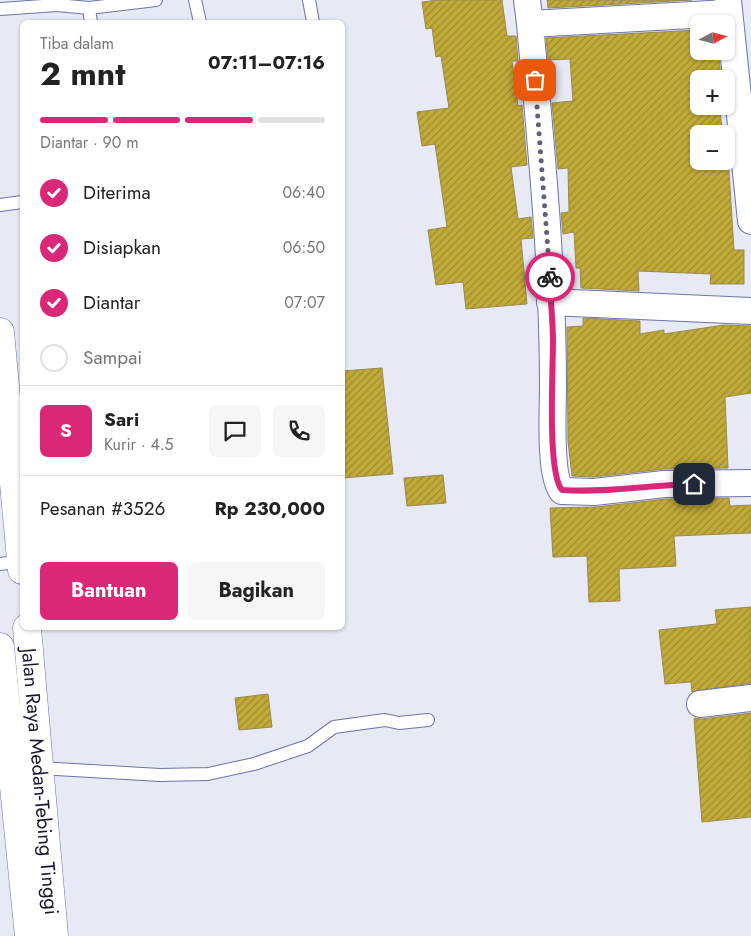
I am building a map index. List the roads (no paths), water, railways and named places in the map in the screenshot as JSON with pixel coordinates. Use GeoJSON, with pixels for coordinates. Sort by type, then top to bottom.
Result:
{"type":"FeatureCollection","features":[{"type":"Feature","properties":{"kind":"highway"},"geometry":{"type":"LineString","coordinates":[[0,332],[15,412],[15,565]]}},
{"type":"Feature","properties":{"kind":"highway","name":"Jalan Raya Medan-Tebing Tinggi"},"geometry":{"type":"LineString","coordinates":[[27,630],[54,936]]}},
{"type":"Feature","properties":{"kind":"highway","name":"Jalan Raya Medan-Tebing Tinggi"},"geometry":{"type":"LineString","coordinates":[[0,646],[29,936]]}},
{"type":"Feature","properties":{"kind":"street"},"geometry":{"type":"LineString","coordinates":[[751,221],[728,6],[529,12],[542,154],[553,340],[552,420],[555,472],[559,486],[562,490],[594,492],[664,484],[751,483]]}},
{"type":"Feature","properties":{"kind":"street"},"geometry":{"type":"LineString","coordinates":[[550,302],[751,311]]}},
{"type":"Feature","properties":{"kind":"street"},"geometry":{"type":"LineString","coordinates":[[700,704],[751,698]]}},
{"type":"Feature","properties":{"kind":"lane"},"geometry":{"type":"LineString","coordinates":[[0,10],[57,5],[89,8],[156,0]]}},
{"type":"Feature","properties":{"kind":"lane"},"geometry":{"type":"LineString","coordinates":[[195,0],[200,20]]}},
{"type":"Feature","properties":{"kind":"lane"},"geometry":{"type":"LineString","coordinates":[[309,0],[313,20]]}},
{"type":"Feature","properties":{"kind":"lane"},"geometry":{"type":"LineString","coordinates":[[89,8],[92,20]]}},
{"type":"Feature","properties":{"kind":"lane"},"geometry":{"type":"LineString","coordinates":[[0,204],[20,202]]}},
{"type":"Feature","properties":{"kind":"lane"},"geometry":{"type":"LineString","coordinates":[[39,768],[160,775],[208,774],[254,764],[308,746],[334,727],[385,720],[399,723],[428,720]]}}]}
